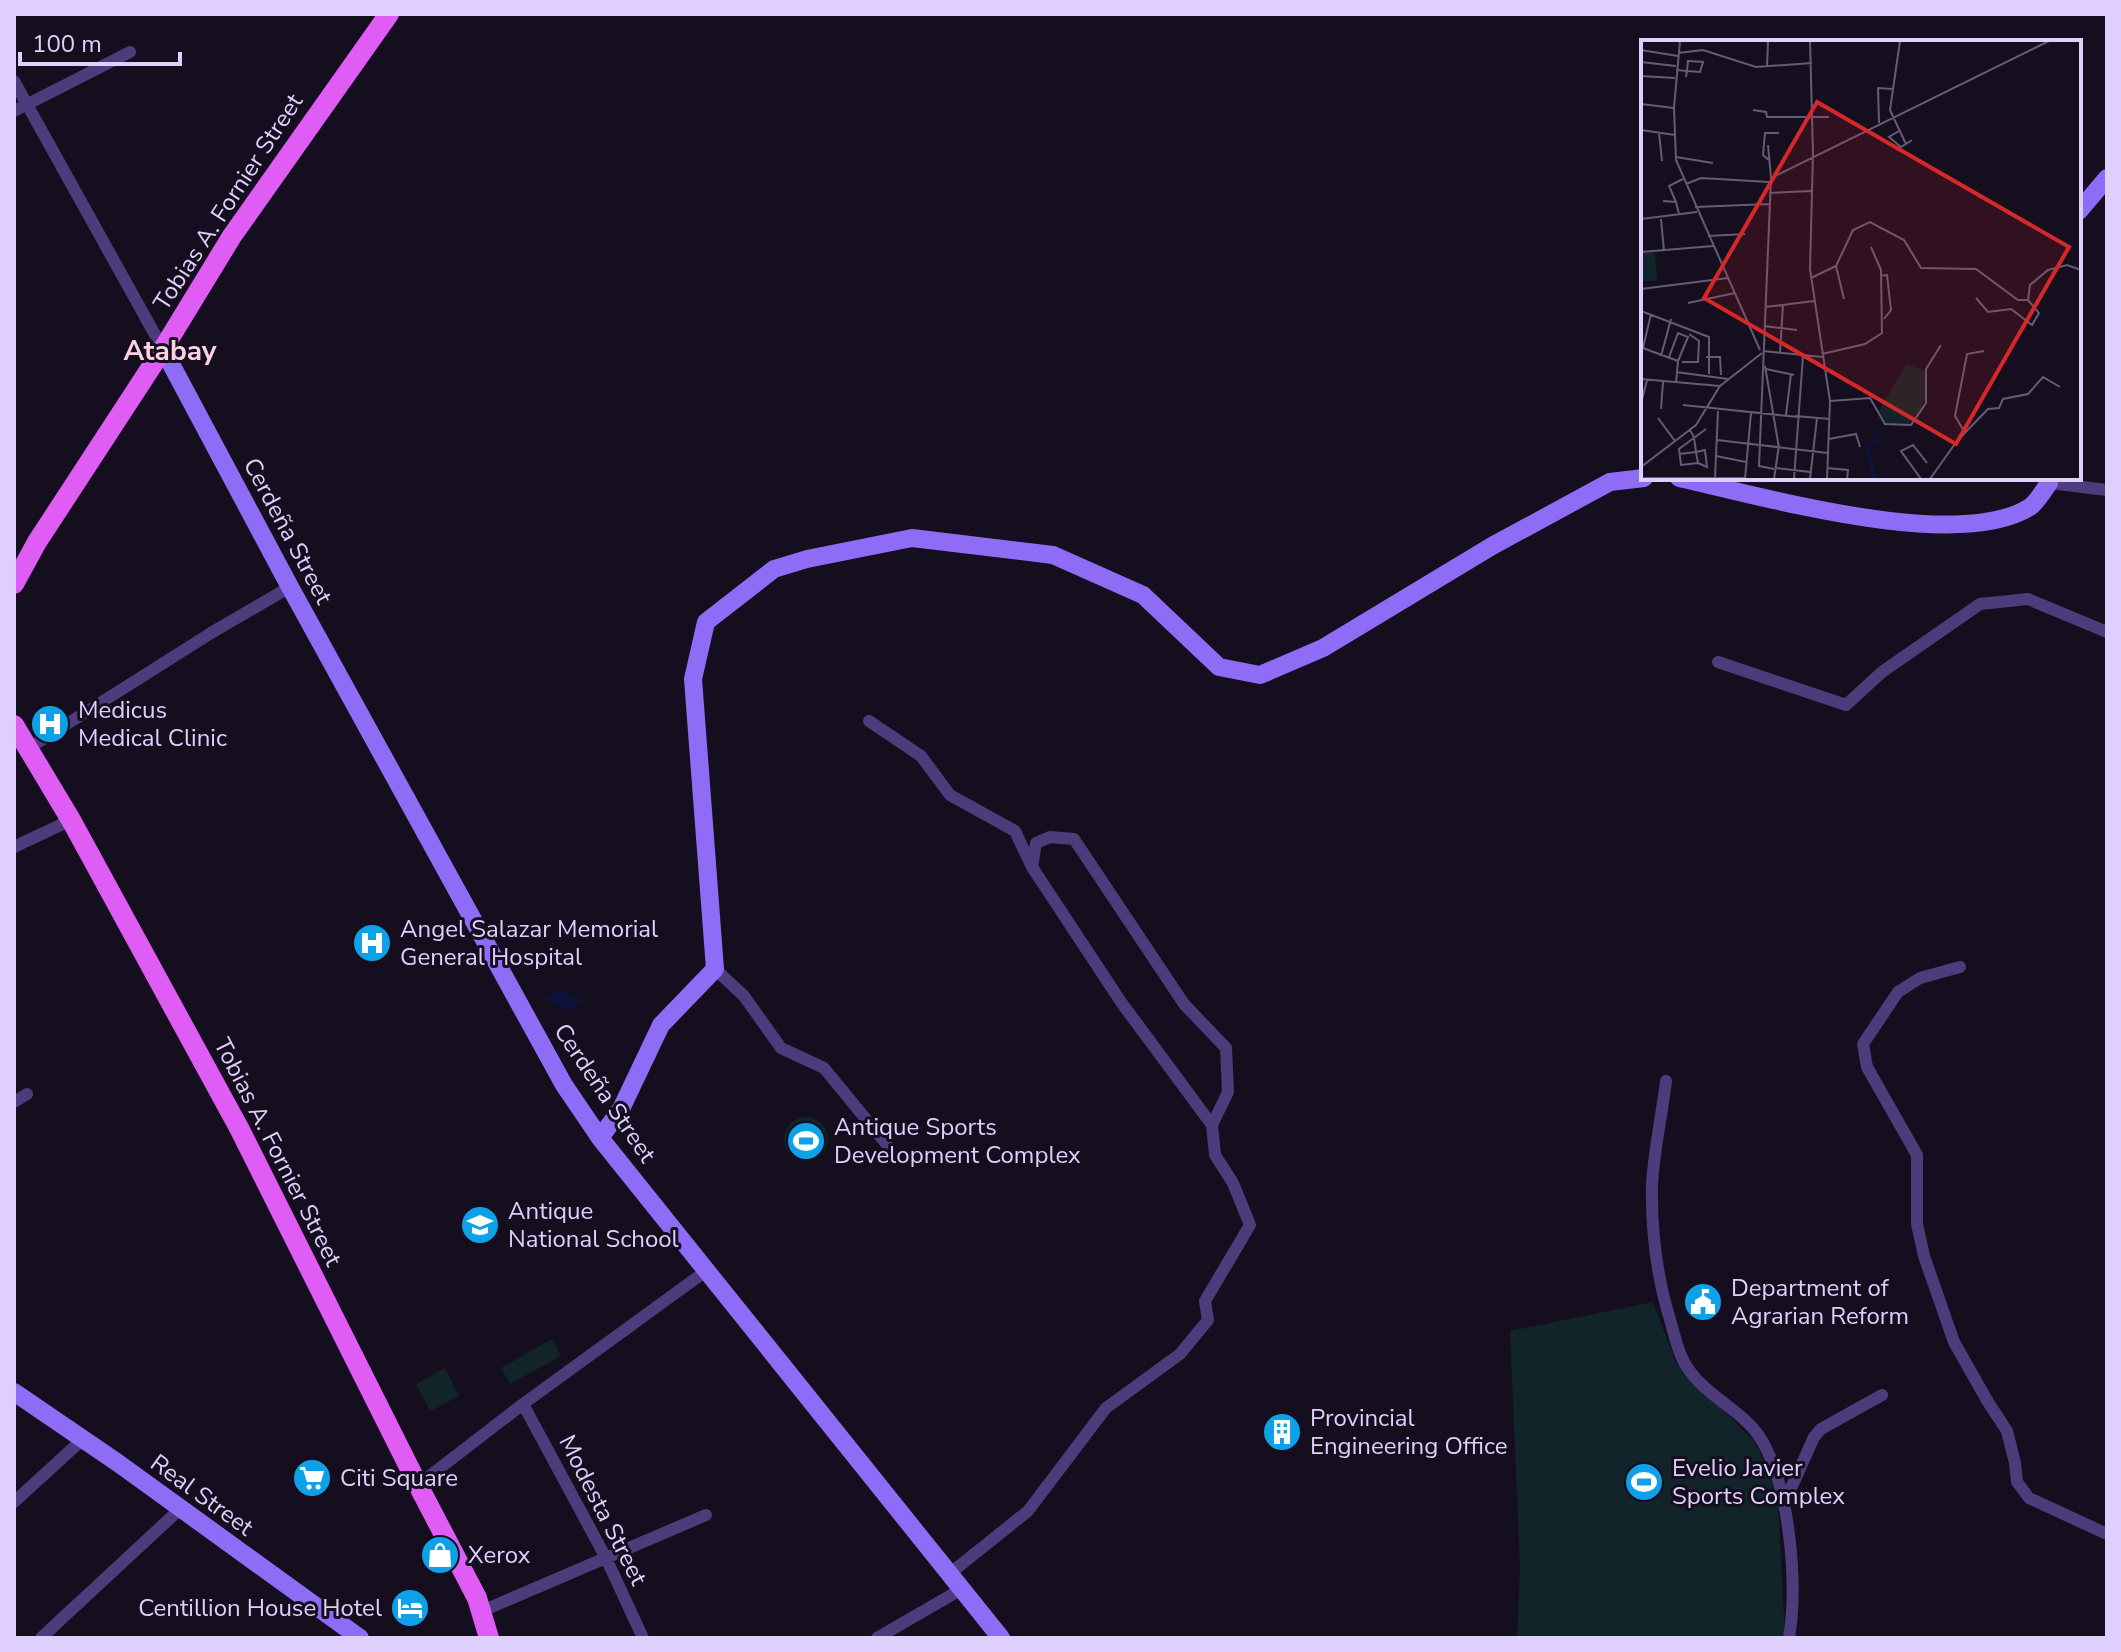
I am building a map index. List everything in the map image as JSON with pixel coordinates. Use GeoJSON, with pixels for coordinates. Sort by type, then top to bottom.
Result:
{"type":"FeatureCollection","features":[{"type":"Feature","properties":{"kind":"main road","name":"Tobias A. Fornier Street"},"geometry":{"type":"LineString","coordinates":[[14,584],[37,542],[163,349],[232,236],[389,14]]}},
{"type":"Feature","properties":{"kind":"main road"},"geometry":{"type":"LineString","coordinates":[[2081,209],[2107,178]]}},
{"type":"Feature","properties":{"kind":"main road","name":"Cerdeña Street"},"geometry":{"type":"LineString","coordinates":[[163,349],[564,1085],[600,1138],[1001,1638]]}},
{"type":"Feature","properties":{"kind":"main road"},"geometry":{"type":"LineString","coordinates":[[600,1138],[621,1109],[661,1025],[715,969],[693,679],[706,622],[774,569],[807,559],[912,538],[1053,555],[1143,595],[1219,667],[1260,675],[1323,648],[1492,546],[1610,482],[1641,478]]}},
{"type":"Feature","properties":{"kind":"main road"},"geometry":{"type":"LineString","coordinates":[[1688,480],[1810,508],[1935,526],[1991,522],[2031,506],[2048,480]]}},
{"type":"Feature","properties":{"kind":"main road","name":"Tobias A. Fornier Street"},"geometry":{"type":"LineString","coordinates":[[14,725],[71,820],[239,1128],[482,1611],[499,1638]]}},
{"type":"Feature","properties":{"kind":"main road","name":"Real Street"},"geometry":{"type":"LineString","coordinates":[[14,1392],[360,1638]]}},
{"type":"Feature","properties":{"kind":"main road","name":"Tobias A. Fornier Street"},"geometry":{"type":"LineString","coordinates":[[482,1611],[489,1638]]}},
{"type":"Feature","properties":{"kind":"street"},"geometry":{"type":"LineString","coordinates":[[14,111],[130,52]]}},
{"type":"Feature","properties":{"kind":"street"},"geometry":{"type":"LineString","coordinates":[[14,81],[163,349]]}},
{"type":"Feature","properties":{"kind":"street"},"geometry":{"type":"LineString","coordinates":[[2048,480],[2107,490]]}},
{"type":"Feature","properties":{"kind":"street"},"geometry":{"type":"LineString","coordinates":[[29,748],[201,639],[290,587]]}},
{"type":"Feature","properties":{"kind":"street"},"geometry":{"type":"LineString","coordinates":[[1718,662],[1846,705],[1882,672],[1980,604],[2028,599],[2107,632]]}},
{"type":"Feature","properties":{"kind":"street"},"geometry":{"type":"LineString","coordinates":[[869,721],[921,756],[950,795],[1015,831],[1032,867],[1121,1002],[1212,1125],[1215,1155],[1233,1183],[1250,1225],[1205,1301],[1208,1320],[1180,1354],[1106,1408],[1028,1511],[948,1575]]}},
{"type":"Feature","properties":{"kind":"street"},"geometry":{"type":"LineString","coordinates":[[14,847],[71,820]]}},
{"type":"Feature","properties":{"kind":"street"},"geometry":{"type":"LineString","coordinates":[[1032,867],[1036,843],[1050,837],[1074,839],[1184,1004],[1226,1048],[1228,1092],[1212,1125]]}},
{"type":"Feature","properties":{"kind":"street"},"geometry":{"type":"LineString","coordinates":[[1960,967],[1920,978],[1898,992],[1863,1044],[1867,1067],[1917,1155],[1917,1224],[1924,1256],[1954,1342],[2007,1431],[2017,1482],[2029,1498],[2107,1534]]}},
{"type":"Feature","properties":{"kind":"street"},"geometry":{"type":"LineString","coordinates":[[715,969],[744,996],[781,1048],[824,1068],[888,1146]]}},
{"type":"Feature","properties":{"kind":"street"},"geometry":{"type":"LineString","coordinates":[[1666,1081],[1652,1183],[1654,1243],[1661,1292],[1682,1360],[1706,1390],[1758,1434],[1769,1458],[1784,1504],[1791,1555],[1794,1609],[1789,1638]]}},
{"type":"Feature","properties":{"kind":"street"},"geometry":{"type":"LineString","coordinates":[[14,1102],[27,1094]]}},
{"type":"Feature","properties":{"kind":"street"},"geometry":{"type":"LineString","coordinates":[[418,1485],[706,1271]]}},
{"type":"Feature","properties":{"kind":"street"},"geometry":{"type":"LineString","coordinates":[[1784,1504],[1814,1437],[1821,1429],[1882,1395]]}},
{"type":"Feature","properties":{"kind":"street","name":"Modesta Street"},"geometry":{"type":"LineString","coordinates":[[523,1404],[606,1558],[643,1638]]}},
{"type":"Feature","properties":{"kind":"street"},"geometry":{"type":"LineString","coordinates":[[14,1502],[83,1439]]}},
{"type":"Feature","properties":{"kind":"street"},"geometry":{"type":"LineString","coordinates":[[41,1638],[180,1509]]}},
{"type":"Feature","properties":{"kind":"street"},"geometry":{"type":"LineString","coordinates":[[482,1611],[706,1515]]}},
{"type":"Feature","properties":{"kind":"street"},"geometry":{"type":"LineString","coordinates":[[877,1638],[960,1590]]}},
{"type":"Feature","properties":{"kind":"green space","name":"Antique Sports Development Complex"},"geometry":{"type":"Polygon","coordinates":[[[806,1117],[822,1123],[828,1139],[822,1155],[806,1161],[790,1155],[784,1139],[790,1123],[806,1117]]]}},
{"type":"Feature","properties":{"kind":"green space","name":"Evelio Javier Sports Complex"},"geometry":{"type":"Polygon","coordinates":[[[1653,1302],[1676,1363],[1754,1441],[1766,1464],[1778,1501],[1785,1638],[1517,1638],[1520,1567],[1510,1331],[1653,1302]]]}},
{"type":"Feature","properties":{"kind":"green space"},"geometry":{"type":"Polygon","coordinates":[[[552,1339],[561,1356],[510,1384],[501,1368],[552,1339]]]}},
{"type":"Feature","properties":{"kind":"green space"},"geometry":{"type":"Polygon","coordinates":[[[445,1368],[459,1396],[430,1411],[416,1384],[445,1368]]]}},
{"type":"Feature","properties":{"kind":"shaded area"},"geometry":{"type":"Polygon","coordinates":[[[559,988],[583,1001],[568,1011],[546,999],[559,988]]]}},
{"type":"Feature","properties":{"kind":"place","name":"Medicus Medical Clinic"},"geometry":{"type":"Point","coordinates":[50,724]}},
{"type":"Feature","properties":{"kind":"place","name":"Angel Salazar Memorial General Hospital"},"geometry":{"type":"Point","coordinates":[372,943]}},
{"type":"Feature","properties":{"kind":"place","name":"Antique Sports Development Complex"},"geometry":{"type":"Point","coordinates":[806,1141]}},
{"type":"Feature","properties":{"kind":"place","name":"Antique National School"},"geometry":{"type":"Point","coordinates":[480,1225]}},
{"type":"Feature","properties":{"kind":"place","name":"Department of Agrarian Reform"},"geometry":{"type":"Point","coordinates":[1703,1302]}},
{"type":"Feature","properties":{"kind":"place","name":"Provincial Engineering Office"},"geometry":{"type":"Point","coordinates":[1282,1432]}},
{"type":"Feature","properties":{"kind":"place","name":"Citi Square"},"geometry":{"type":"Point","coordinates":[312,1478]}},
{"type":"Feature","properties":{"kind":"place","name":"Evelio Javier Sports Complex"},"geometry":{"type":"Point","coordinates":[1644,1482]}},
{"type":"Feature","properties":{"kind":"place","name":"Xerox"},"geometry":{"type":"Point","coordinates":[440,1555]}},
{"type":"Feature","properties":{"kind":"place","name":"Centillion House Hotel"},"geometry":{"type":"Point","coordinates":[410,1608]}},
{"type":"Feature","properties":{"kind":"district","name":"Atabay"},"geometry":{"type":"Point","coordinates":[170,350]}}]}
